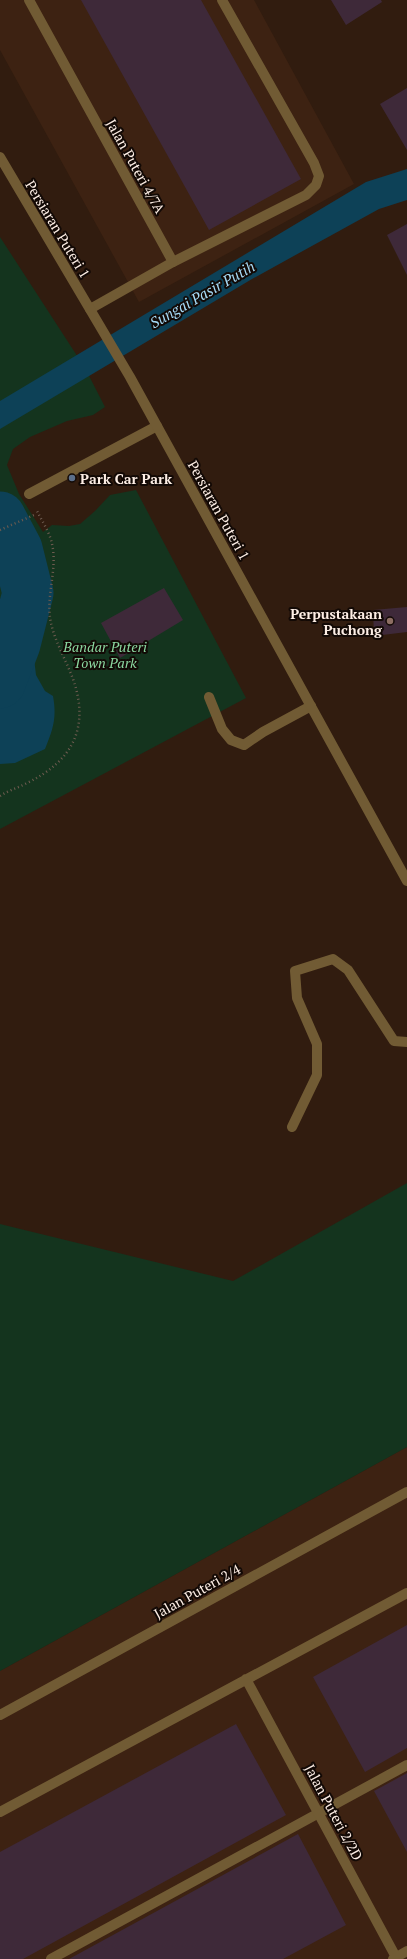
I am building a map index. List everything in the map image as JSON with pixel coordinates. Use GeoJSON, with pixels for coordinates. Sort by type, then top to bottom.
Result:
{"type":"FeatureCollection","features":[{"type":"Feature","properties":{"kind":"street","name":"Jalan Puteri 4/7A"},"geometry":{"type":"LineString","coordinates":[[29,0],[173,262]]}},
{"type":"Feature","properties":{"kind":"street"},"geometry":{"type":"LineString","coordinates":[[90,309],[173,262],[306,195],[316,185],[319,176],[314,163],[222,0]]}},
{"type":"Feature","properties":{"kind":"street","name":"Persiaran Puteri 1"},"geometry":{"type":"LineString","coordinates":[[0,157],[130,377],[407,881]]}},
{"type":"Feature","properties":{"kind":"street"},"geometry":{"type":"LineString","coordinates":[[30,494],[157,426]]}},
{"type":"Feature","properties":{"kind":"street"},"geometry":{"type":"LineString","coordinates":[[208,697],[222,729],[231,740],[244,745],[262,732],[311,706]]}},
{"type":"Feature","properties":{"kind":"street"},"geometry":{"type":"LineString","coordinates":[[292,1127],[317,1075],[317,1044],[297,998],[295,972],[333,959],[348,970],[394,1041],[407,1042]]}},
{"type":"Feature","properties":{"kind":"street","name":"Jalan Puteri 2/4"},"geometry":{"type":"LineString","coordinates":[[0,1715],[407,1492]]}},
{"type":"Feature","properties":{"kind":"street"},"geometry":{"type":"LineString","coordinates":[[0,1812],[407,1593]]}},
{"type":"Feature","properties":{"kind":"street","name":"Jalan Puteri 2/2D"},"geometry":{"type":"LineString","coordinates":[[246,1679],[395,1958]]}},
{"type":"Feature","properties":{"kind":"street"},"geometry":{"type":"LineString","coordinates":[[51,1959],[407,1765]]}},
{"type":"Feature","properties":{"kind":"street"},"geometry":{"type":"LineString","coordinates":[[395,1958],[407,1951]]}},
{"type":"Feature","properties":{"kind":"path"},"geometry":{"type":"LineString","coordinates":[[0,796],[28,783],[63,757],[73,743],[80,719],[80,704],[74,681],[51,622],[49,602],[53,582],[52,543],[30,494]]}},
{"type":"Feature","properties":{"kind":"path"},"geometry":{"type":"LineString","coordinates":[[0,530],[38,513]]}},
{"type":"Feature","properties":{"kind":"shaded area"},"geometry":{"type":"Polygon","coordinates":[[[0,0],[254,0],[354,184],[139,302],[0,50],[0,0]]]}},
{"type":"Feature","properties":{"kind":"shaded area"},"geometry":{"type":"Polygon","coordinates":[[[407,1447],[407,1959],[0,1959],[0,1671],[407,1447]]]}},
{"type":"Feature","properties":{"kind":"green space","name":"Bandar Puteri Town Park"},"geometry":{"type":"Polygon","coordinates":[[[0,237],[85,368],[105,407],[93,415],[67,421],[30,437],[13,449],[7,465],[19,494],[43,532],[52,525],[69,526],[80,524],[110,495],[136,490],[246,698],[0,829],[0,237]]]}},
{"type":"Feature","properties":{"kind":"green space"},"geometry":{"type":"Polygon","coordinates":[[[407,1183],[407,1447],[0,1671],[0,1224],[233,1281],[407,1183]]]}},
{"type":"Feature","properties":{"kind":"water"},"geometry":{"type":"Polygon","coordinates":[[[407,169],[407,200],[379,209],[252,279],[0,429],[0,401],[366,182],[407,169]]]}},
{"type":"Feature","properties":{"kind":"water"},"geometry":{"type":"Polygon","coordinates":[[[22,535],[32,550],[36,568],[37,591],[32,641],[36,675],[45,691],[53,696],[55,711],[52,729],[45,749],[15,763],[0,764],[0,631],[10,624],[16,607],[17,587],[5,542],[22,535]]]}},
{"type":"Feature","properties":{"kind":"building"},"geometry":{"type":"Polygon","coordinates":[[[81,0],[201,0],[301,179],[209,230],[81,0]]]}},
{"type":"Feature","properties":{"kind":"building"},"geometry":{"type":"Polygon","coordinates":[[[331,0],[381,0],[382,2],[346,25],[331,0]]]}},
{"type":"Feature","properties":{"kind":"building"},"geometry":{"type":"Polygon","coordinates":[[[407,88],[407,150],[380,104],[407,88]]]}},
{"type":"Feature","properties":{"kind":"building"},"geometry":{"type":"Polygon","coordinates":[[[407,224],[407,275],[387,235],[407,224]]]}},
{"type":"Feature","properties":{"kind":"building"},"geometry":{"type":"Polygon","coordinates":[[[164,588],[183,620],[120,658],[101,623],[164,588]]]}},
{"type":"Feature","properties":{"kind":"building","name":"Perpustakaan Puchong"},"geometry":{"type":"Polygon","coordinates":[[[407,607],[407,632],[374,636],[373,610],[407,607]]]}},
{"type":"Feature","properties":{"kind":"building"},"geometry":{"type":"Polygon","coordinates":[[[407,1625],[407,1748],[365,1772],[313,1677],[407,1625]]]}},
{"type":"Feature","properties":{"kind":"building"},"geometry":{"type":"Polygon","coordinates":[[[236,1724],[286,1815],[23,1959],[0,1959],[0,1852],[236,1724]]]}},
{"type":"Feature","properties":{"kind":"building"},"geometry":{"type":"Polygon","coordinates":[[[407,1773],[407,1852],[374,1791],[407,1773]]]}},
{"type":"Feature","properties":{"kind":"building"},"geometry":{"type":"Polygon","coordinates":[[[298,1834],[346,1925],[283,1959],[69,1959],[298,1834]]]}},
{"type":"Feature","properties":{"kind":"waterway","name":"Sungai Pasir Putih"},"geometry":{"type":"LineString","coordinates":[[0,517],[17,549],[28,593],[15,644],[0,683]]}},
{"type":"Feature","properties":{"kind":"place","name":"Park Car Park"},"geometry":{"type":"Point","coordinates":[72,478]}},
{"type":"Feature","properties":{"kind":"place","name":"Perpustakaan Puchong"},"geometry":{"type":"Point","coordinates":[390,621]}}]}
